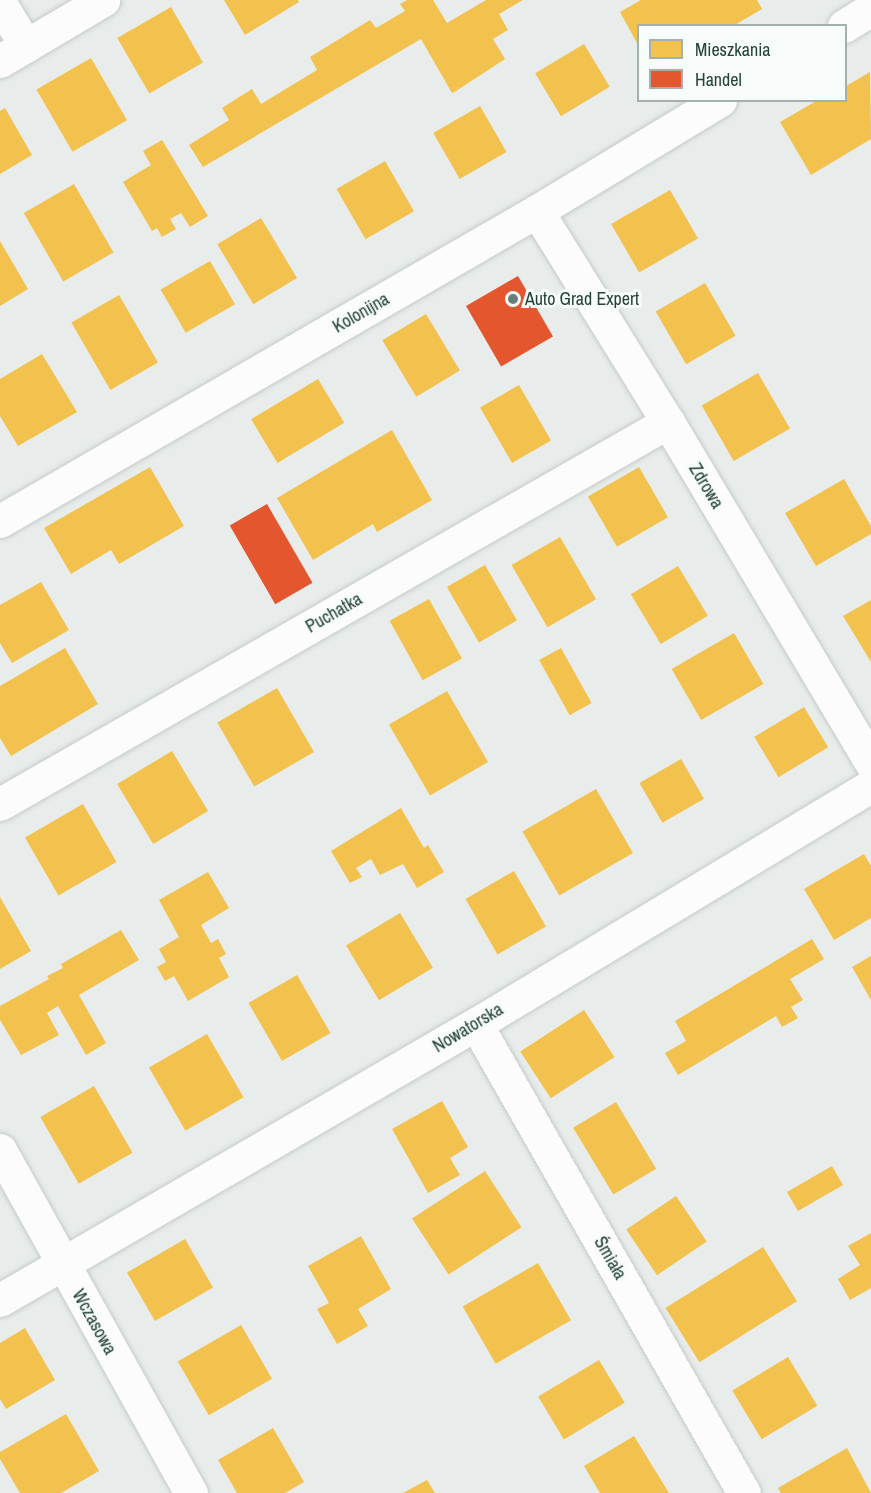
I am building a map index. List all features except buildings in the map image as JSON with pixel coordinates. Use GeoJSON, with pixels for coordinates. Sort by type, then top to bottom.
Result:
{"type":"FeatureCollection","features":[{"type":"Feature","properties":{"kind":"street"},"geometry":{"type":"LineString","coordinates":[[0,3],[13,53],[103,0]]}},
{"type":"Feature","properties":{"kind":"street"},"geometry":{"type":"LineString","coordinates":[[847,24],[871,9]]}},
{"type":"Feature","properties":{"kind":"street","name":"Kolonijna"},"geometry":{"type":"LineString","coordinates":[[0,521],[537,211],[717,102]]}},
{"type":"Feature","properties":{"kind":"street","name":"Zdrowa"},"geometry":{"type":"LineString","coordinates":[[537,211],[668,422],[871,764]]}},
{"type":"Feature","properties":{"kind":"street","name":"Puchatka"},"geometry":{"type":"LineString","coordinates":[[0,804],[668,422]]}},
{"type":"Feature","properties":{"kind":"street","name":"Nowatorska"},"geometry":{"type":"LineString","coordinates":[[0,1300],[476,1024],[871,786]]}},
{"type":"Feature","properties":{"kind":"street","name":"Śmiała"},"geometry":{"type":"LineString","coordinates":[[476,1024],[744,1493]]}},
{"type":"Feature","properties":{"kind":"street","name":"Wczasowa"},"geometry":{"type":"LineString","coordinates":[[0,1150],[62,1266],[190,1493]]}},
{"type":"Feature","properties":{"kind":"place","name":"Auto Grad Expert"},"geometry":{"type":"Point","coordinates":[513,299]}}]}
